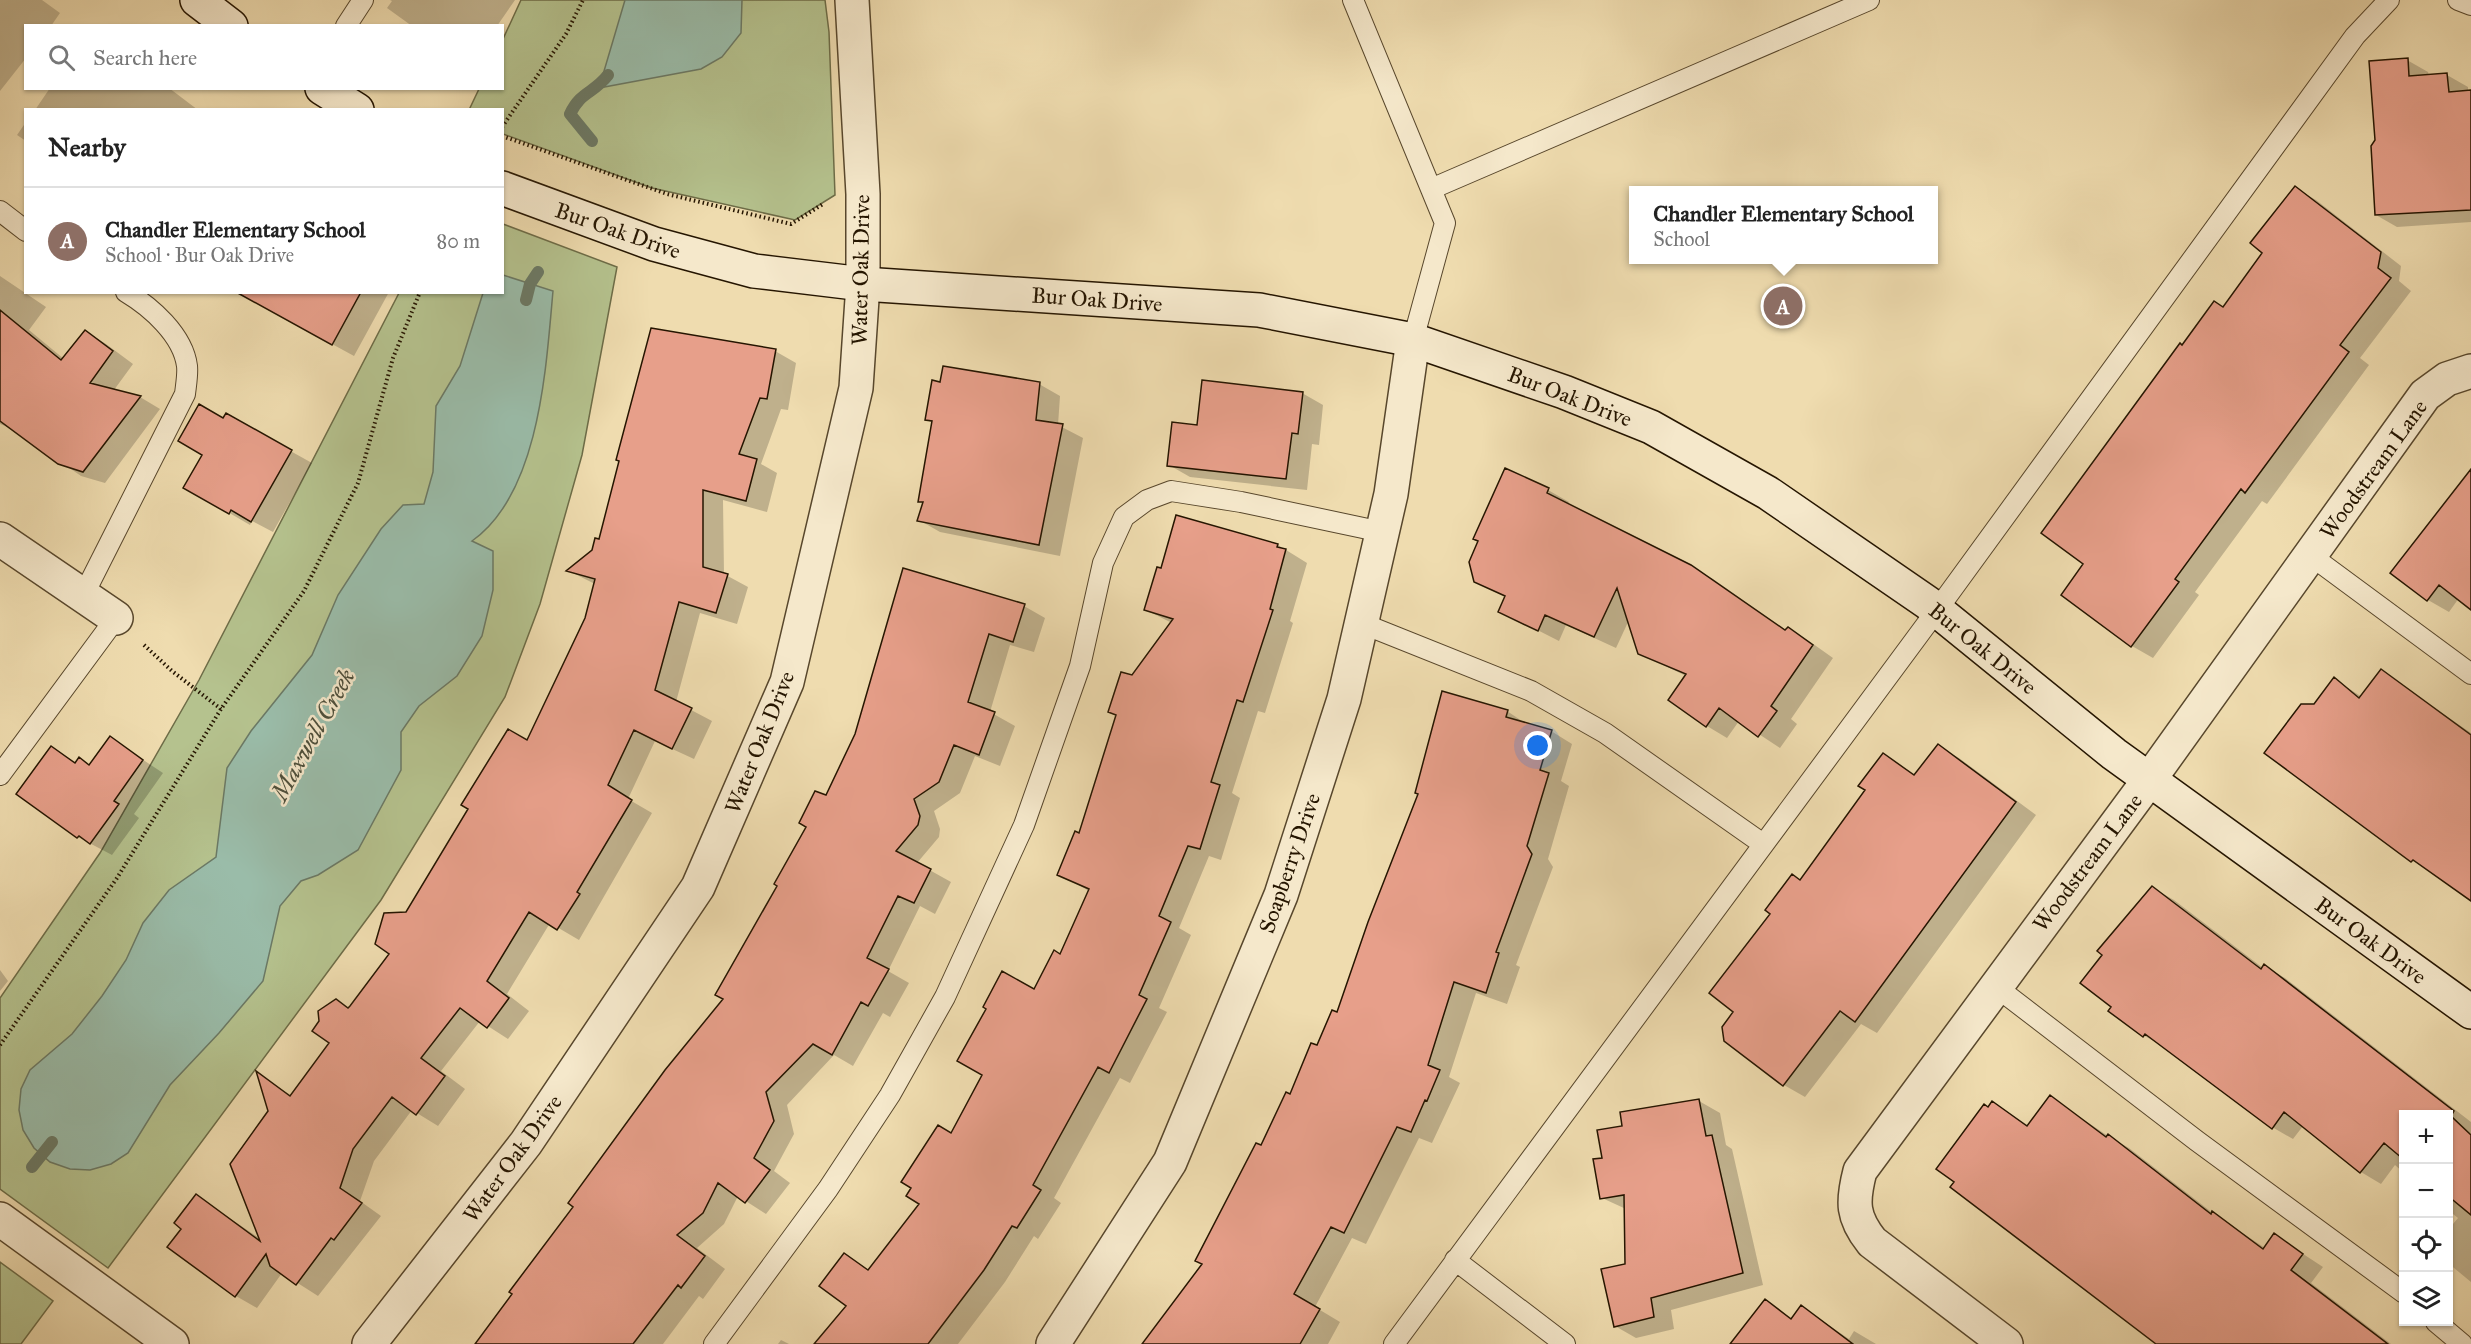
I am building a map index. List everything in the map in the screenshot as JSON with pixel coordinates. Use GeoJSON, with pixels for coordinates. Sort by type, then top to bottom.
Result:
{"type":"FeatureCollection","features":[{"type":"Feature","properties":{"kind":"street"},"geometry":{"type":"LineString","coordinates":[[197,0],[228,24]]}},
{"type":"Feature","properties":{"kind":"street","name":"Water Oak Drive"},"geometry":{"type":"LineString","coordinates":[[369,1344],[526,1143],[698,887],[787,682],[856,388],[862,284],[863,194],[852,0]]}},
{"type":"Feature","properties":{"kind":"street"},"geometry":{"type":"LineString","coordinates":[[325,90],[354,108]]}},
{"type":"Feature","properties":{"kind":"street","name":"Bur Oak Drive"},"geometry":{"type":"LineString","coordinates":[[504,189],[549,207],[676,250],[754,271],[862,284],[1259,310],[1413,340],[1564,392],[1651,428],[1768,493],[1937,610],[2149,780],[2471,1012]]}},
{"type":"Feature","properties":{"kind":"street","name":"Soapberry Drive"},"geometry":{"type":"LineString","coordinates":[[1053,1344],[1170,1162],[1281,895],[1344,699],[1391,494],[1413,340]]}},
{"type":"Feature","properties":{"kind":"street","name":"Woodstream Lane"},"geometry":{"type":"LineString","coordinates":[[2006,1344],[1872,1242],[1859,1226],[1853,1198],[1860,1171],[2149,780],[2425,395],[2447,379],[2471,371]]}},
{"type":"Feature","properties":{"kind":"street"},"geometry":{"type":"LineString","coordinates":[[0,539],[116,618]]}},
{"type":"Feature","properties":{"kind":"street"},"geometry":{"type":"LineString","coordinates":[[0,1219],[172,1344]]}},
{"type":"Feature","properties":{"kind":"lane"},"geometry":{"type":"LineString","coordinates":[[347,24],[363,0]]}},
{"type":"Feature","properties":{"kind":"lane"},"geometry":{"type":"LineString","coordinates":[[1353,0],[1445,223],[1413,340]]}},
{"type":"Feature","properties":{"kind":"lane"},"geometry":{"type":"LineString","coordinates":[[1431,189],[1869,0]]}},
{"type":"Feature","properties":{"kind":"lane"},"geometry":{"type":"LineString","coordinates":[[1394,1344],[1937,610],[2355,36],[2389,0]]}},
{"type":"Feature","properties":{"kind":"lane"},"geometry":{"type":"LineString","coordinates":[[2458,0],[2471,5]]}},
{"type":"Feature","properties":{"kind":"lane"},"geometry":{"type":"LineString","coordinates":[[0,212],[24,230]]}},
{"type":"Feature","properties":{"kind":"lane"},"geometry":{"type":"LineString","coordinates":[[83,597],[185,394],[187,365],[173,333],[140,301],[129,294]]}},
{"type":"Feature","properties":{"kind":"lane"},"geometry":{"type":"LineString","coordinates":[[714,1344],[828,1189],[890,1095],[945,997],[1024,825],[1080,666],[1103,563],[1124,517],[1147,500],[1171,491],[1241,502],[1382,532]]}},
{"type":"Feature","properties":{"kind":"lane"},"geometry":{"type":"LineString","coordinates":[[2310,555],[2471,674]]}},
{"type":"Feature","properties":{"kind":"lane"},"geometry":{"type":"LineString","coordinates":[[0,775],[116,618]]}},
{"type":"Feature","properties":{"kind":"lane"},"geometry":{"type":"LineString","coordinates":[[1361,623],[1531,691],[1605,733],[1763,844]]}},
{"type":"Feature","properties":{"kind":"lane"},"geometry":{"type":"LineString","coordinates":[[1995,986],[2197,1141],[2399,1290]]}},
{"type":"Feature","properties":{"kind":"lane"},"geometry":{"type":"LineString","coordinates":[[1455,1260],[1565,1344]]}},
{"type":"Feature","properties":{"kind":"lane"},"geometry":{"type":"LineString","coordinates":[[2441,1326],[2462,1344]]}},
{"type":"Feature","properties":{"kind":"path"},"geometry":{"type":"LineString","coordinates":[[504,124],[566,34],[583,0]]}},
{"type":"Feature","properties":{"kind":"path"},"geometry":{"type":"LineString","coordinates":[[504,137],[667,194],[791,224],[823,206],[823,195]]}},
{"type":"Feature","properties":{"kind":"path"},"geometry":{"type":"LineString","coordinates":[[0,1045],[117,878],[221,710],[304,591],[358,483],[393,358],[419,294]]}},
{"type":"Feature","properties":{"kind":"path"},"geometry":{"type":"LineString","coordinates":[[116,618],[172,671],[221,710]]}},
{"type":"Feature","properties":{"kind":"green space"},"geometry":{"type":"Polygon","coordinates":[[[521,0],[825,0],[829,32],[835,195],[795,220],[652,188],[504,134],[504,108],[470,108],[479,90],[504,90],[504,37],[521,0]]]}},
{"type":"Feature","properties":{"kind":"green space"},"geometry":{"type":"Polygon","coordinates":[[[504,224],[617,267],[582,455],[540,604],[505,697],[381,900],[108,1268],[0,1189],[0,998],[100,853],[199,680],[398,294],[504,294],[504,224]]]}},
{"type":"Feature","properties":{"kind":"green space"},"geometry":{"type":"Polygon","coordinates":[[[0,1262],[53,1301],[21,1344],[0,1344],[0,1262]]]}},
{"type":"Feature","properties":{"kind":"water"},"geometry":{"type":"Polygon","coordinates":[[[625,0],[742,0],[741,33],[722,57],[701,69],[599,88],[625,0]]]}},
{"type":"Feature","properties":{"kind":"water"},"geometry":{"type":"Polygon","coordinates":[[[504,275],[553,291],[542,391],[526,461],[512,492],[495,520],[472,541],[493,551],[493,590],[482,636],[457,676],[419,706],[401,732],[401,770],[358,850],[318,875],[301,881],[280,906],[263,981],[219,1033],[170,1085],[128,1153],[111,1164],[90,1170],[70,1169],[50,1162],[34,1148],[23,1130],[19,1110],[21,1089],[30,1070],[72,1034],[102,996],[126,960],[143,923],[169,890],[216,857],[227,768],[251,731],[312,655],[338,595],[381,529],[403,505],[424,504],[433,472],[436,406],[460,366],[483,294],[504,294],[504,275]]]}},
{"type":"Feature","properties":{"kind":"building"},"geometry":{"type":"Polygon","coordinates":[[[2408,58],[2409,76],[2447,73],[2449,92],[2471,90],[2471,210],[2375,215],[2371,146],[2375,140],[2369,61],[2408,58]]]}},
{"type":"Feature","properties":{"kind":"building"},"geometry":{"type":"Polygon","coordinates":[[[2295,186],[2381,252],[2378,268],[2391,278],[2340,345],[2349,352],[2245,493],[2241,489],[2175,579],[2179,582],[2131,647],[2061,595],[2083,564],[2041,533],[2180,343],[2182,345],[2214,301],[2223,307],[2262,253],[2250,243],[2295,186]]]}},
{"type":"Feature","properties":{"kind":"building"},"geometry":{"type":"Polygon","coordinates":[[[240,294],[360,294],[332,345],[240,294]]]}},
{"type":"Feature","properties":{"kind":"building"},"geometry":{"type":"Polygon","coordinates":[[[0,310],[61,360],[85,330],[113,351],[90,383],[141,396],[83,472],[58,464],[0,421],[0,310]]]}},
{"type":"Feature","properties":{"kind":"building"},"geometry":{"type":"Polygon","coordinates":[[[651,328],[776,349],[767,399],[760,398],[739,454],[757,459],[746,501],[703,490],[703,567],[728,574],[716,613],[679,602],[655,690],[692,708],[672,749],[634,730],[608,785],[632,800],[577,892],[580,894],[557,930],[529,912],[487,981],[509,998],[487,1028],[460,1008],[421,1058],[445,1076],[416,1115],[392,1097],[353,1149],[340,1188],[362,1203],[334,1240],[331,1238],[296,1285],[270,1266],[266,1254],[235,1297],[167,1247],[181,1229],[174,1223],[196,1194],[260,1241],[230,1164],[268,1111],[256,1071],[290,1096],[329,1043],[312,1031],[319,1021],[318,1011],[336,999],[348,1008],[350,1006],[389,954],[375,944],[384,913],[406,912],[468,809],[461,805],[508,729],[527,740],[585,618],[595,579],[566,571],[592,550],[595,538],[599,539],[619,461],[616,460],[651,328]]]}},
{"type":"Feature","properties":{"kind":"building"},"geometry":{"type":"Polygon","coordinates":[[[943,366],[1040,382],[1036,420],[1063,424],[1039,545],[917,521],[923,502],[918,502],[932,421],[925,420],[932,380],[940,382],[943,366]]]}},
{"type":"Feature","properties":{"kind":"building"},"geometry":{"type":"Polygon","coordinates":[[[1202,380],[1303,392],[1298,434],[1292,433],[1286,479],[1167,466],[1172,422],[1197,425],[1202,380]]]}},
{"type":"Feature","properties":{"kind":"building"},"geometry":{"type":"Polygon","coordinates":[[[199,404],[223,418],[226,413],[292,450],[251,522],[231,510],[229,514],[183,488],[202,455],[178,441],[199,404]]]}},
{"type":"Feature","properties":{"kind":"building"},"geometry":{"type":"Polygon","coordinates":[[[1505,468],[1549,488],[1547,493],[1691,565],[1785,630],[1788,627],[1813,645],[1771,706],[1777,711],[1758,737],[1719,708],[1706,727],[1668,700],[1686,674],[1638,654],[1617,588],[1594,637],[1545,615],[1538,631],[1498,612],[1505,596],[1474,582],[1469,562],[1478,541],[1473,539],[1505,468]]]}},
{"type":"Feature","properties":{"kind":"building"},"geometry":{"type":"Polygon","coordinates":[[[2471,469],[2471,610],[2439,585],[2427,601],[2390,573],[2471,469]]]}},
{"type":"Feature","properties":{"kind":"building"},"geometry":{"type":"Polygon","coordinates":[[[1176,515],[1278,544],[1277,547],[1286,549],[1270,609],[1273,610],[1243,702],[1237,700],[1211,782],[1220,785],[1200,849],[1188,846],[1159,916],[1171,922],[1139,995],[1147,999],[1109,1073],[1098,1067],[1033,1185],[1041,1190],[1017,1228],[1012,1226],[984,1270],[928,1344],[814,1344],[846,1306],[819,1286],[844,1253],[868,1270],[919,1204],[906,1196],[911,1188],[901,1182],[938,1125],[951,1133],[982,1075],[957,1061],[986,1009],[983,1007],[1002,971],[1034,989],[1054,950],[1060,954],[1089,889],[1057,875],[1075,831],[1079,833],[1116,715],[1108,712],[1121,672],[1132,675],[1173,619],[1144,610],[1157,567],[1161,568],[1176,515]]]}},
{"type":"Feature","properties":{"kind":"building"},"geometry":{"type":"Polygon","coordinates":[[[903,568],[1025,604],[1013,642],[989,634],[968,702],[995,712],[979,755],[954,745],[939,782],[914,799],[920,816],[918,825],[896,851],[931,869],[914,903],[898,896],[867,958],[889,969],[868,1006],[861,1002],[832,1055],[813,1044],[766,1092],[774,1121],[754,1158],[770,1170],[745,1203],[718,1183],[703,1213],[677,1235],[705,1256],[681,1288],[678,1285],[633,1344],[475,1344],[512,1294],[509,1292],[573,1207],[568,1203],[665,1070],[723,999],[715,995],[777,886],[774,884],[806,827],[799,823],[815,791],[826,795],[855,734],[903,568]]]}},
{"type":"Feature","properties":{"kind":"building"},"geometry":{"type":"Polygon","coordinates":[[[2381,669],[2471,735],[2471,901],[2413,860],[2411,862],[2264,753],[2301,704],[2314,704],[2334,677],[2359,698],[2381,669]]]}},
{"type":"Feature","properties":{"kind":"building"},"geometry":{"type":"Polygon","coordinates":[[[1442,691],[1508,710],[1506,717],[1552,730],[1540,770],[1549,773],[1527,846],[1532,854],[1496,952],[1499,953],[1486,993],[1454,982],[1428,1065],[1440,1070],[1427,1101],[1425,1100],[1411,1132],[1397,1127],[1344,1233],[1331,1227],[1294,1294],[1320,1309],[1300,1344],[1142,1344],[1202,1264],[1195,1261],[1256,1143],[1261,1145],[1286,1092],[1290,1094],[1311,1043],[1317,1045],[1332,1010],[1337,1012],[1368,922],[1418,794],[1415,793],[1442,691]]]}},
{"type":"Feature","properties":{"kind":"building"},"geometry":{"type":"Polygon","coordinates":[[[110,736],[143,760],[114,801],[119,804],[90,844],[79,836],[77,838],[16,794],[51,746],[75,763],[79,757],[89,765],[110,736]]]}},
{"type":"Feature","properties":{"kind":"building"},"geometry":{"type":"Polygon","coordinates":[[[1938,744],[2016,802],[1855,1022],[1840,1011],[1783,1086],[1724,1041],[1722,1027],[1733,1012],[1709,993],[1770,914],[1765,910],[1792,874],[1800,880],[1865,790],[1858,786],[1883,753],[1914,775],[1938,744]]]}},
{"type":"Feature","properties":{"kind":"building"},"geometry":{"type":"Polygon","coordinates":[[[2152,886],[2261,969],[2264,964],[2453,1110],[2399,1110],[2399,1156],[2384,1143],[2360,1173],[2284,1112],[2272,1129],[2145,1034],[2143,1037],[2108,1011],[2111,1007],[2080,983],[2102,955],[2097,951],[2152,886]]]}},
{"type":"Feature","properties":{"kind":"building"},"geometry":{"type":"Polygon","coordinates":[[[2050,1095],[2106,1137],[2108,1134],[2211,1214],[2212,1211],[2263,1249],[2274,1233],[2303,1254],[2291,1270],[2388,1344],[2156,1344],[1950,1187],[1954,1182],[1936,1169],[1984,1104],[1988,1107],[1992,1101],[2027,1126],[2050,1095]]]}},
{"type":"Feature","properties":{"kind":"building"},"geometry":{"type":"Polygon","coordinates":[[[1699,1099],[1706,1136],[1712,1135],[1743,1273],[1651,1298],[1654,1317],[1614,1327],[1601,1269],[1625,1264],[1624,1195],[1600,1199],[1593,1159],[1602,1158],[1597,1130],[1622,1126],[1620,1112],[1699,1099]]]}},
{"type":"Feature","properties":{"kind":"building"},"geometry":{"type":"Polygon","coordinates":[[[2453,1118],[2471,1135],[2471,1215],[2453,1200],[2453,1118]]]}},
{"type":"Feature","properties":{"kind":"building"},"geometry":{"type":"Polygon","coordinates":[[[1765,1299],[1791,1319],[1801,1305],[1853,1344],[1730,1344],[1765,1299]]]}},
{"type":"Feature","properties":{"kind":"waterway","name":"Maxwell Creek"},"geometry":{"type":"LineString","coordinates":[[592,141],[570,114],[578,101],[608,75]]}},
{"type":"Feature","properties":{"kind":"waterway","name":"Maxwell Creek"},"geometry":{"type":"LineString","coordinates":[[526,300],[530,284],[538,272]]}},
{"type":"Feature","properties":{"kind":"waterway","name":"Maxwell Creek"},"geometry":{"type":"LineString","coordinates":[[32,1167],[52,1142]]}},
{"type":"Feature","properties":{"kind":"place","name":"Chandler Elementary School"},"geometry":{"type":"Point","coordinates":[1783,306]}}]}
